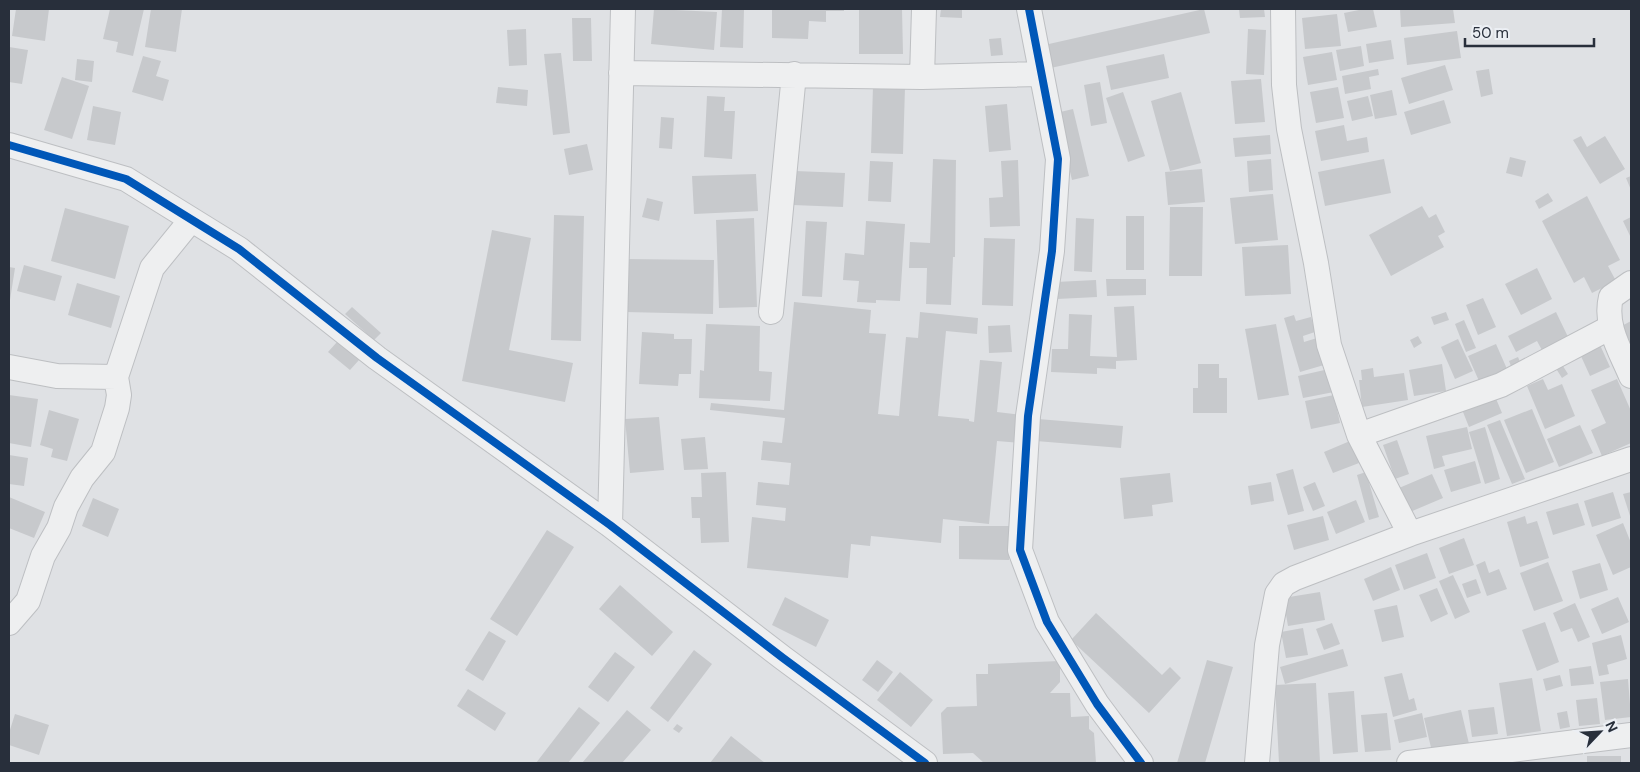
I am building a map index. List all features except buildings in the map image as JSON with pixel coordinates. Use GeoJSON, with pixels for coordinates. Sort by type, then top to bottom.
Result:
{"type":"FeatureCollection","features":[{"type":"Feature","properties":{"kind":"street"},"geometry":{"type":"LineString","coordinates":[[610,525],[623,9]]}},
{"type":"Feature","properties":{"kind":"street"},"geometry":{"type":"LineString","coordinates":[[922,77],[924,9]]}},
{"type":"Feature","properties":{"kind":"street"},"geometry":{"type":"LineString","coordinates":[[1028,9],[1058,160],[1052,251],[1028,416],[1020,550],[1047,622],[1097,704],[1142,763]]}},
{"type":"Feature","properties":{"kind":"street"},"geometry":{"type":"LineString","coordinates":[[1283,9],[1284,86],[1296,165],[1316,263],[1329,345],[1359,435],[1410,534]]}},
{"type":"Feature","properties":{"kind":"street"},"geometry":{"type":"LineString","coordinates":[[621,73],[922,77],[1040,74]]}},
{"type":"Feature","properties":{"kind":"street"},"geometry":{"type":"LineString","coordinates":[[771,312],[794,74]]}},
{"type":"Feature","properties":{"kind":"street"},"geometry":{"type":"LineString","coordinates":[[9,145],[126,179],[171,205],[191,220],[239,249],[377,358],[610,525],[783,658],[925,763]]}},
{"type":"Feature","properties":{"kind":"street"},"geometry":{"type":"LineString","coordinates":[[9,623],[28,600],[43,556],[60,528],[66,507],[82,478],[103,452],[117,408],[119,395],[116,377],[152,268],[191,220]]}},
{"type":"Feature","properties":{"kind":"street"},"geometry":{"type":"LineString","coordinates":[[1631,283],[1611,297],[1608,312],[1611,327],[1631,376]]}},
{"type":"Feature","properties":{"kind":"street"},"geometry":{"type":"LineString","coordinates":[[1359,435],[1501,385],[1611,327]]}},
{"type":"Feature","properties":{"kind":"street"},"geometry":{"type":"LineString","coordinates":[[9,367],[57,376],[116,377]]}},
{"type":"Feature","properties":{"kind":"street"},"geometry":{"type":"LineString","coordinates":[[1257,763],[1267,645],[1277,594],[1284,584],[1295,578],[1410,534],[1631,459]]}},
{"type":"Feature","properties":{"kind":"street"},"geometry":{"type":"LineString","coordinates":[[1409,763],[1631,735]]}},
{"type":"Feature","properties":{"kind":"cycle path"},"geometry":{"type":"LineString","coordinates":[[1029,9],[1058,159],[1052,251],[1028,416],[1020,550],[1047,622],[1097,704],[1141,763]]}},
{"type":"Feature","properties":{"kind":"cycle path"},"geometry":{"type":"LineString","coordinates":[[9,145],[126,179],[239,249],[377,358],[610,525],[783,658],[925,763]]}}]}
